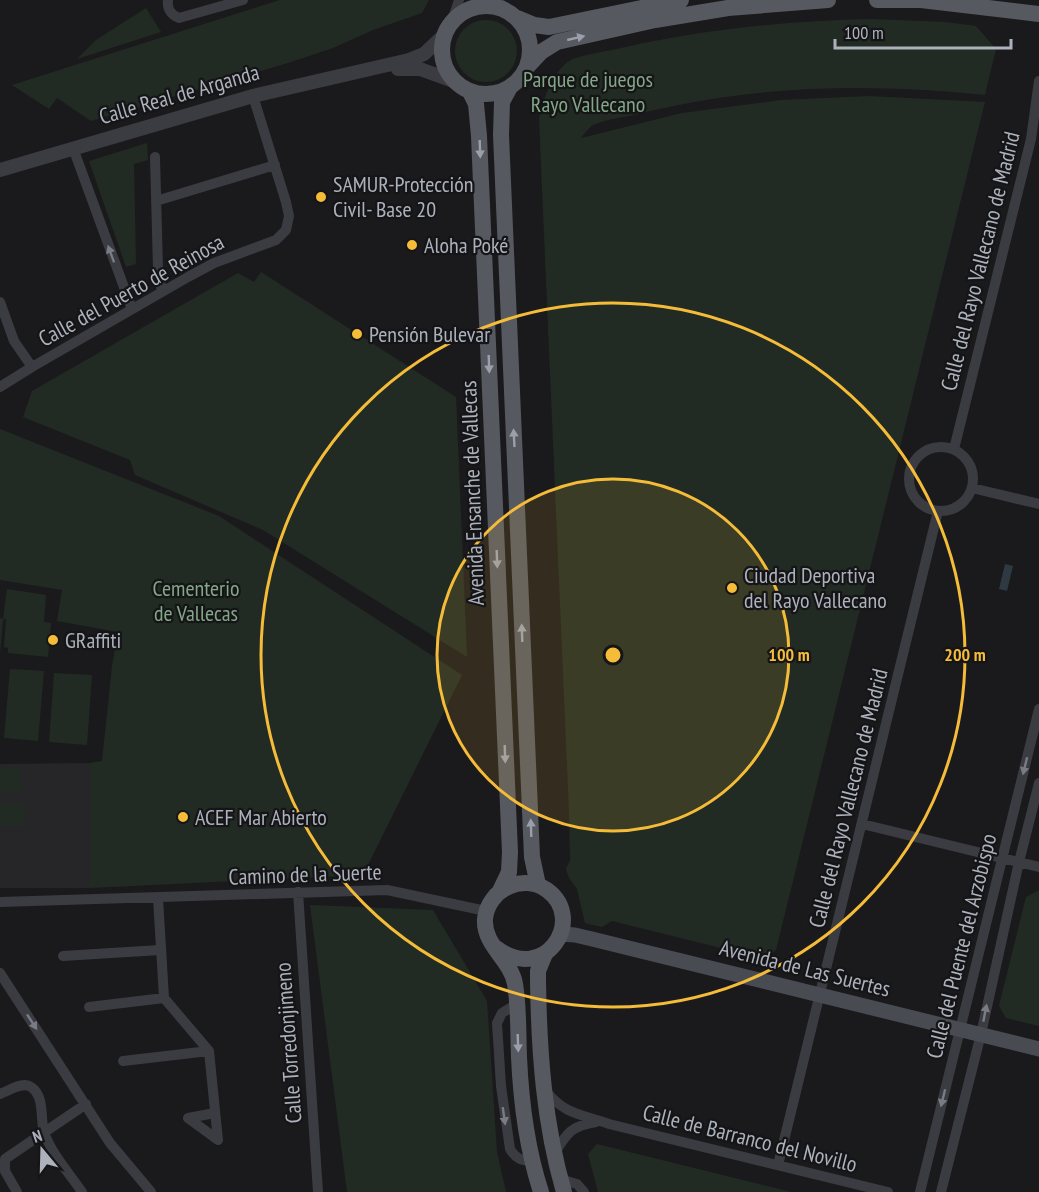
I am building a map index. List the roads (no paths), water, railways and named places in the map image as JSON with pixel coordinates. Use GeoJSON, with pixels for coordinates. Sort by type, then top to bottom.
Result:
{"type":"FeatureCollection","features":[{"type":"Feature","properties":{"kind":"main road"},"geometry":{"type":"LineString","coordinates":[[681,0],[549,27],[534,25],[506,9],[479,7],[453,18],[442,37],[444,62],[448,74],[463,87],[490,94],[509,88],[541,52],[556,42],[644,22],[728,8],[828,0]]}},
{"type":"Feature","properties":{"kind":"main road"},"geometry":{"type":"LineString","coordinates":[[877,0],[921,0],[1039,14]]}},
{"type":"Feature","properties":{"kind":"main road"},"geometry":{"type":"LineString","coordinates":[[506,9],[522,24],[528,38],[530,57],[527,67]]}},
{"type":"Feature","properties":{"kind":"main road","name":"Avenida Ensanche de Vallecas"},"geometry":{"type":"LineString","coordinates":[[463,87],[476,104],[479,136],[510,852],[509,872],[500,891],[491,900],[486,911]]}},
{"type":"Feature","properties":{"kind":"main road","name":"Avenida Ensanche de Vallecas"},"geometry":{"type":"LineString","coordinates":[[509,88],[502,102],[501,135],[532,857],[538,885]]}},
{"type":"Feature","properties":{"kind":"main road"},"geometry":{"type":"LineString","coordinates":[[496,948],[506,956],[519,960],[533,959],[545,954],[554,945],[563,923],[556,900],[538,885],[525,883],[512,885],[500,891]]}},
{"type":"Feature","properties":{"kind":"main road"},"geometry":{"type":"LineString","coordinates":[[486,911],[486,931],[514,980],[521,1089],[536,1190]]}},
{"type":"Feature","properties":{"kind":"main road","name":"Avenida de Las Suertes"},"geometry":{"type":"LineString","coordinates":[[560,934],[575,934],[1039,1049]]}},
{"type":"Feature","properties":{"kind":"main road"},"geometry":{"type":"LineString","coordinates":[[545,954],[538,971],[543,1088],[554,1155],[562,1186]]}},
{"type":"Feature","properties":{"kind":"street"},"geometry":{"type":"LineString","coordinates":[[168,0],[168,8],[172,15],[179,18],[243,0]]}},
{"type":"Feature","properties":{"kind":"street"},"geometry":{"type":"LineString","coordinates":[[453,18],[459,0]]}},
{"type":"Feature","properties":{"kind":"street","name":"Calle Real de Arganda"},"geometry":{"type":"LineString","coordinates":[[0,170],[253,96],[416,58],[442,37]]}},
{"type":"Feature","properties":{"kind":"street","name":"Calle Real de Arganda"},"geometry":{"type":"LineString","coordinates":[[372,70],[420,69],[463,87]]}},
{"type":"Feature","properties":{"kind":"street","name":"Calle del Rayo Vallecano de Madrid"},"geometry":{"type":"LineString","coordinates":[[954,449],[1035,140],[1039,81]]}},
{"type":"Feature","properties":{"kind":"street","name":"Calle del Puerto de Reinosa"},"geometry":{"type":"LineString","coordinates":[[0,387],[214,263],[276,240],[286,230],[289,216],[253,96]]}},
{"type":"Feature","properties":{"kind":"street"},"geometry":{"type":"LineString","coordinates":[[73,148],[132,309]]}},
{"type":"Feature","properties":{"kind":"street"},"geometry":{"type":"LineString","coordinates":[[155,158],[158,269],[162,292]]}},
{"type":"Feature","properties":{"kind":"street"},"geometry":{"type":"LineString","coordinates":[[156,201],[275,165]]}},
{"type":"Feature","properties":{"kind":"street"},"geometry":{"type":"LineString","coordinates":[[0,302],[14,341],[32,367]]}},
{"type":"Feature","properties":{"kind":"street"},"geometry":{"type":"LineString","coordinates":[[945,447],[954,449],[968,461],[974,478],[972,488],[962,504],[953,509],[938,511],[924,507],[910,491],[909,470],[919,455],[927,449],[945,447]]}},
{"type":"Feature","properties":{"kind":"street"},"geometry":{"type":"LineString","coordinates":[[972,488],[1039,504]]}},
{"type":"Feature","properties":{"kind":"street","name":"Calle del Rayo Vallecano de Madrid"},"geometry":{"type":"LineString","coordinates":[[778,1165],[938,511]]}},
{"type":"Feature","properties":{"kind":"street","name":"Calle del Puente del Arzobispo"},"geometry":{"type":"LineString","coordinates":[[920,1192],[1039,709]]}},
{"type":"Feature","properties":{"kind":"street","name":"Calle del Puente del Arzobispo"},"geometry":{"type":"LineString","coordinates":[[941,1192],[981,1034],[1018,862],[1039,783]]}},
{"type":"Feature","properties":{"kind":"street"},"geometry":{"type":"LineString","coordinates":[[862,824],[1039,867]]}},
{"type":"Feature","properties":{"kind":"street","name":"Camino de la Suerte"},"geometry":{"type":"LineString","coordinates":[[0,902],[387,890],[486,911]]}},
{"type":"Feature","properties":{"kind":"street","name":"Calle Torredonjimeno"},"geometry":{"type":"LineString","coordinates":[[298,892],[318,1192]]}},
{"type":"Feature","properties":{"kind":"street"},"geometry":{"type":"LineString","coordinates":[[158,898],[164,998],[208,1051],[215,1113]]}},
{"type":"Feature","properties":{"kind":"street"},"geometry":{"type":"LineString","coordinates":[[63,956],[160,950]]}},
{"type":"Feature","properties":{"kind":"street"},"geometry":{"type":"LineString","coordinates":[[0,973],[110,1143],[151,1192]]}},
{"type":"Feature","properties":{"kind":"street"},"geometry":{"type":"LineString","coordinates":[[89,1007],[164,998]]}},
{"type":"Feature","properties":{"kind":"street"},"geometry":{"type":"LineString","coordinates":[[123,1061],[208,1051]]}},
{"type":"Feature","properties":{"kind":"street"},"geometry":{"type":"LineString","coordinates":[[0,1094],[24,1085],[30,1085],[34,1089],[42,1113],[44,1133],[54,1152],[82,1192]]}},
{"type":"Feature","properties":{"kind":"street","name":"Calle de Barranco del Novillo"},"geometry":{"type":"LineString","coordinates":[[543,1088],[560,1107],[568,1112],[888,1192]]}},
{"type":"Feature","properties":{"kind":"street"},"geometry":{"type":"LineString","coordinates":[[17,1192],[4,1171],[5,1159],[86,1104]]}},
{"type":"Feature","properties":{"kind":"street","name":"Calle de Barranco del Novillo"},"geometry":{"type":"LineString","coordinates":[[554,1155],[572,1129],[602,1121]]}},
{"type":"Feature","properties":{"kind":"street"},"geometry":{"type":"LineString","coordinates":[[562,1186],[578,1184],[584,1192]]}},
{"type":"Feature","properties":{"kind":"place","name":"SAMUR-Protección Civil- Base 20"},"geometry":{"type":"Point","coordinates":[321,197]}},
{"type":"Feature","properties":{"kind":"place","name":"Aloha Poké"},"geometry":{"type":"Point","coordinates":[412,245]}},
{"type":"Feature","properties":{"kind":"place","name":"Pensión Bulevar"},"geometry":{"type":"Point","coordinates":[357,334]}},
{"type":"Feature","properties":{"kind":"place","name":"Ciudad Deportiva del Rayo Vallecano"},"geometry":{"type":"Point","coordinates":[732,588]}},
{"type":"Feature","properties":{"kind":"place","name":"GRaffiti"},"geometry":{"type":"Point","coordinates":[53,640]}},
{"type":"Feature","properties":{"kind":"place","name":"ACEF Mar Abierto"},"geometry":{"type":"Point","coordinates":[183,817]}},
{"type":"Feature","properties":{"kind":"park label","name":"Parque de juegos Rayo Vallecano"},"geometry":{"type":"Point","coordinates":[588,92]}},
{"type":"Feature","properties":{"kind":"park label","name":"Cementerio de Vallecas"},"geometry":{"type":"Point","coordinates":[196,600]}}]}
